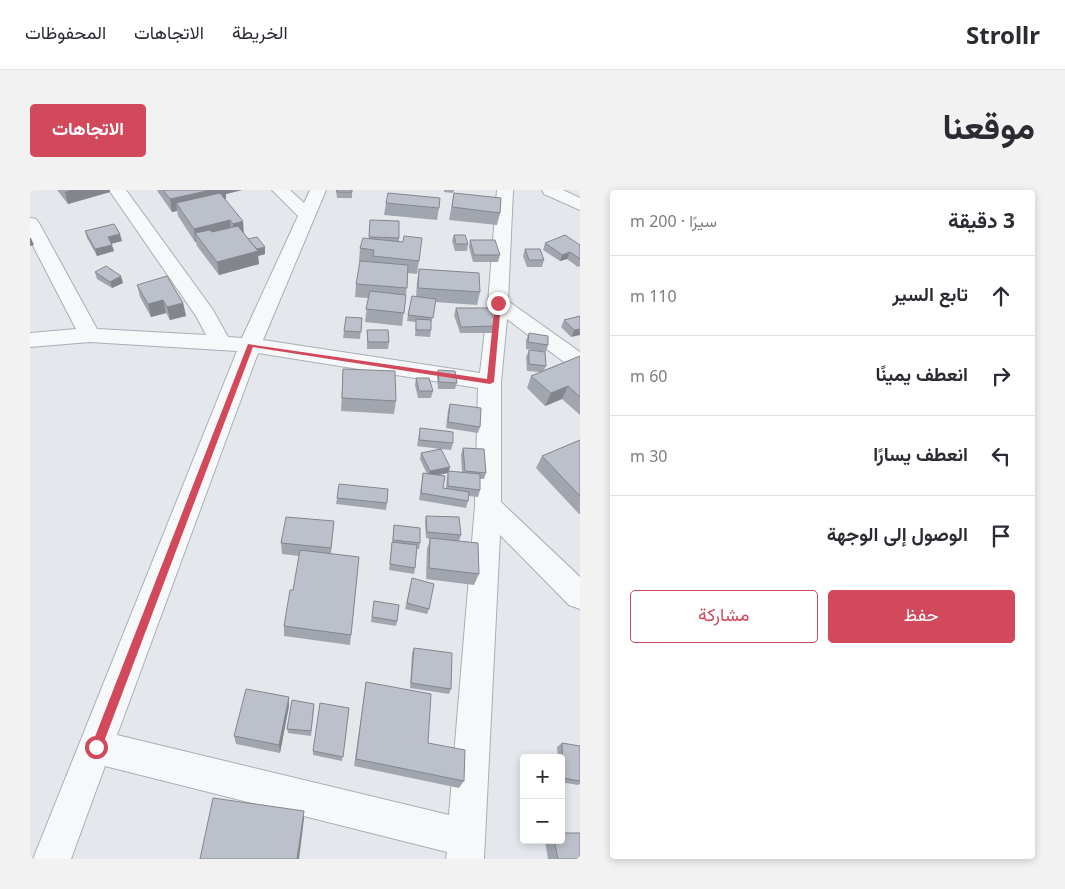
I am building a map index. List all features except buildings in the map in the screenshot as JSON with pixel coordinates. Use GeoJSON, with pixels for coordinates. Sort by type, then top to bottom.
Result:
{"type":"FeatureCollection","features":[{"type":"Feature","properties":{"kind":"street"},"geometry":{"type":"LineString","coordinates":[[117,190],[206,315],[221,343]]}},
{"type":"Feature","properties":{"kind":"street"},"geometry":{"type":"LineString","coordinates":[[280,190],[308,216]]}},
{"type":"Feature","properties":{"kind":"street"},"geometry":{"type":"LineString","coordinates":[[52,859],[250,345],[318,190]]}},
{"type":"Feature","properties":{"kind":"street"},"geometry":{"type":"LineString","coordinates":[[96,747],[465,848],[488,506],[490,382],[498,303],[505,190]]}},
{"type":"Feature","properties":{"kind":"street"},"geometry":{"type":"LineString","coordinates":[[550,190],[580,206]]}},
{"type":"Feature","properties":{"kind":"street"},"geometry":{"type":"LineString","coordinates":[[30,224],[90,335]]}},
{"type":"Feature","properties":{"kind":"street"},"geometry":{"type":"LineString","coordinates":[[498,303],[580,363]]}},
{"type":"Feature","properties":{"kind":"street"},"geometry":{"type":"LineString","coordinates":[[30,340],[90,335],[250,345],[490,382]]}},
{"type":"Feature","properties":{"kind":"street"},"geometry":{"type":"LineString","coordinates":[[488,506],[580,596]]}},
{"type":"Feature","properties":{"kind":"route"},"geometry":{"type":"LineString","coordinates":[[96,747],[250,345],[490,382],[498,303]]}}]}
